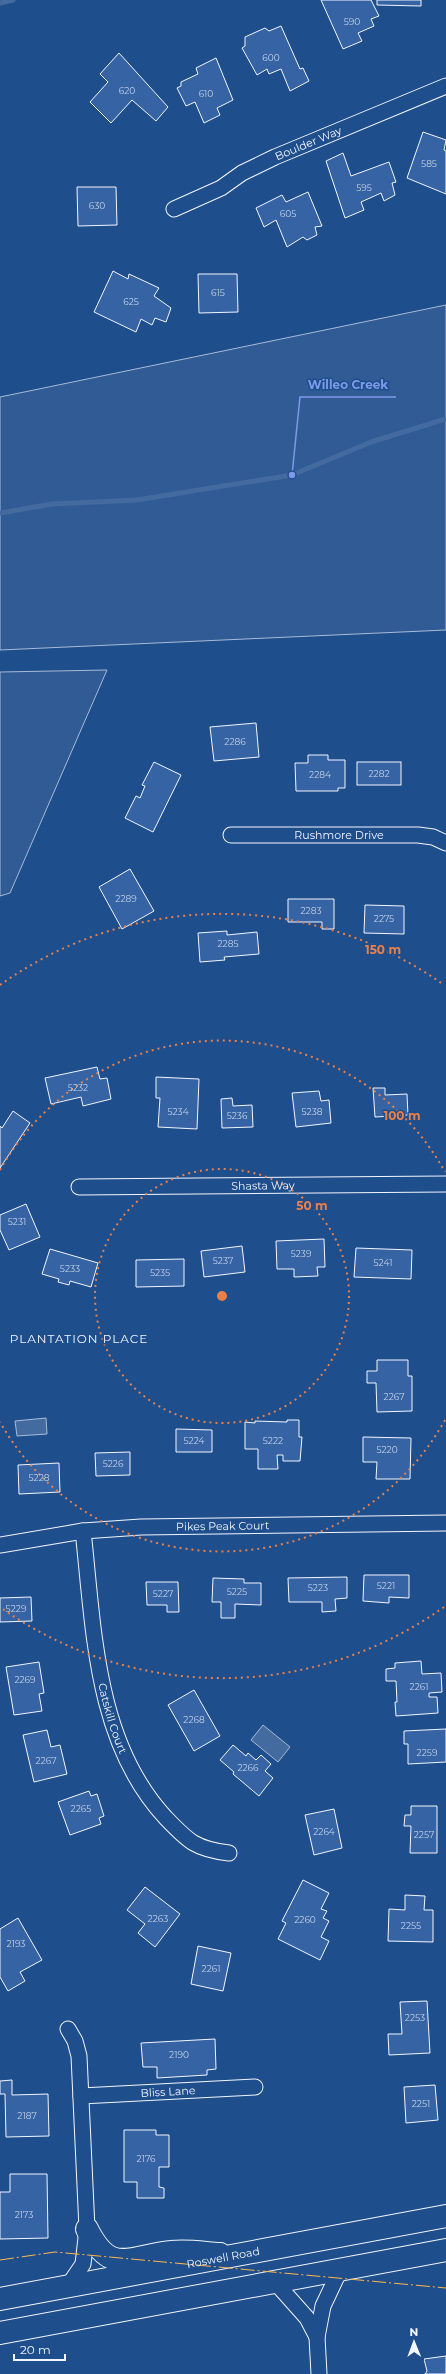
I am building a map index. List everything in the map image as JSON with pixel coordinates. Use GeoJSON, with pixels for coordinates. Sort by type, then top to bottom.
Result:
{"type":"FeatureCollection","features":[{"type":"Feature","properties":{"kind":"main road","name":"Roswell Road"},"geometry":{"type":"LineString","coordinates":[[0,2299],[446,2216]]}},
{"type":"Feature","properties":{"kind":"main road"},"geometry":{"type":"LineString","coordinates":[[87,2229],[96,2246],[113,2260],[123,2261],[172,2251],[236,2254]]}},
{"type":"Feature","properties":{"kind":"main road"},"geometry":{"type":"LineString","coordinates":[[0,2334],[446,2250]]}},
{"type":"Feature","properties":{"kind":"street","name":"Boulder Way"},"geometry":{"type":"LineString","coordinates":[[174,209],[221,188],[242,173],[275,157],[446,86]]}},
{"type":"Feature","properties":{"kind":"street","name":"Rushmore Drive"},"geometry":{"type":"LineString","coordinates":[[231,835],[418,835],[433,836],[446,842]]}},
{"type":"Feature","properties":{"kind":"street","name":"Shasta Way"},"geometry":{"type":"LineString","coordinates":[[79,1187],[446,1184]]}},
{"type":"Feature","properties":{"kind":"street","name":"Pikes Peak Court"},"geometry":{"type":"LineString","coordinates":[[0,1544],[83,1531],[142,1526],[446,1523]]}},
{"type":"Feature","properties":{"kind":"street","name":"Catskill Court"},"geometry":{"type":"LineString","coordinates":[[83,1531],[103,1686],[122,1752],[136,1779],[156,1807],[188,1842],[208,1851],[229,1854]]}},
{"type":"Feature","properties":{"kind":"street"},"geometry":{"type":"LineString","coordinates":[[68,2029],[75,2041],[79,2056],[87,2229],[83,2264],[68,2286]]}},
{"type":"Feature","properties":{"kind":"street","name":"Bliss Lane"},"geometry":{"type":"LineString","coordinates":[[81,2096],[255,2087]]}},
{"type":"Feature","properties":{"kind":"street"},"geometry":{"type":"LineString","coordinates":[[319,2374],[317,2338],[323,2306],[340,2270]]}},
{"type":"Feature","properties":{"kind":"street"},"geometry":{"type":"LineString","coordinates":[[275,2282],[307,2318],[317,2338]]}},
{"type":"Feature","properties":{"kind":"shaded area"},"geometry":{"type":"Polygon","coordinates":[[[446,305],[446,630],[0,650],[0,397],[446,305]]]}},
{"type":"Feature","properties":{"kind":"shaded area"},"geometry":{"type":"Polygon","coordinates":[[[107,670],[10,893],[0,896],[0,672],[107,670]]]}},
{"type":"Feature","properties":{"kind":"shaded area"},"geometry":{"type":"Polygon","coordinates":[[[46,1418],[47,1434],[17,1436],[15,1421],[46,1418]]]}},
{"type":"Feature","properties":{"kind":"shaded area"},"geometry":{"type":"Polygon","coordinates":[[[263,1725],[290,1747],[278,1762],[251,1740],[263,1725]]]}},
{"type":"Feature","properties":{"kind":"building"},"geometry":{"type":"Polygon","coordinates":[[[321,0],[371,0],[379,16],[371,19],[374,26],[358,33],[362,41],[343,49],[321,0]]]}},
{"type":"Feature","properties":{"kind":"building"},"geometry":{"type":"Polygon","coordinates":[[[377,0],[421,0],[421,6],[377,5],[377,0]]]}},
{"type":"Feature","properties":{"kind":"building"},"geometry":{"type":"Polygon","coordinates":[[[281,26],[300,69],[303,68],[309,81],[290,91],[281,69],[269,74],[267,69],[257,75],[242,48],[245,46],[245,37],[265,28],[269,31],[281,26]]]}},
{"type":"Feature","properties":{"kind":"building"},"geometry":{"type":"Polygon","coordinates":[[[119,53],[168,107],[156,121],[132,100],[111,123],[90,102],[108,82],[100,74],[119,53]]]}},
{"type":"Feature","properties":{"kind":"building"},"geometry":{"type":"Polygon","coordinates":[[[216,58],[233,100],[217,108],[220,115],[204,123],[195,102],[186,106],[177,88],[181,86],[181,82],[198,74],[196,68],[216,58]]]}},
{"type":"Feature","properties":{"kind":"building"},"geometry":{"type":"Polygon","coordinates":[[[423,132],[446,140],[444,150],[446,151],[446,194],[407,178],[423,132]]]}},
{"type":"Feature","properties":{"kind":"building"},"geometry":{"type":"Polygon","coordinates":[[[343,153],[351,176],[389,162],[396,182],[392,183],[395,195],[384,201],[381,193],[361,202],[364,210],[345,218],[326,161],[343,153]]]}},
{"type":"Feature","properties":{"kind":"building"},"geometry":{"type":"Polygon","coordinates":[[[77,187],[116,187],[117,225],[78,226],[77,187]]]}},
{"type":"Feature","properties":{"kind":"building"},"geometry":{"type":"Polygon","coordinates":[[[308,192],[322,226],[315,227],[317,235],[307,240],[303,237],[287,247],[276,220],[264,227],[256,208],[282,195],[286,202],[308,192]]]}},
{"type":"Feature","properties":{"kind":"building"},"geometry":{"type":"Polygon","coordinates":[[[113,271],[128,279],[129,274],[159,288],[154,296],[171,308],[166,322],[155,318],[152,325],[141,319],[136,332],[94,312],[113,271]]]}},
{"type":"Feature","properties":{"kind":"building"},"geometry":{"type":"Polygon","coordinates":[[[198,274],[237,274],[238,312],[199,313],[198,274]]]}},
{"type":"Feature","properties":{"kind":"building"},"geometry":{"type":"Polygon","coordinates":[[[256,723],[259,757],[214,761],[210,727],[256,723]]]}},
{"type":"Feature","properties":{"kind":"building"},"geometry":{"type":"Polygon","coordinates":[[[308,755],[328,755],[328,760],[345,760],[345,788],[338,788],[338,791],[296,791],[295,763],[308,763],[308,755]]]}},
{"type":"Feature","properties":{"kind":"building"},"geometry":{"type":"Polygon","coordinates":[[[154,762],[181,775],[153,832],[125,818],[136,796],[140,798],[145,786],[142,785],[154,762]]]}},
{"type":"Feature","properties":{"kind":"building"},"geometry":{"type":"Polygon","coordinates":[[[357,762],[401,762],[401,785],[357,785],[357,762]]]}},
{"type":"Feature","properties":{"kind":"building"},"geometry":{"type":"Polygon","coordinates":[[[130,869],[154,911],[122,929],[99,887],[130,869]]]}},
{"type":"Feature","properties":{"kind":"building"},"geometry":{"type":"Polygon","coordinates":[[[288,899],[334,899],[334,929],[322,929],[322,922],[288,922],[288,899]]]}},
{"type":"Feature","properties":{"kind":"building"},"geometry":{"type":"Polygon","coordinates":[[[365,905],[404,906],[404,934],[364,933],[365,905]]]}},
{"type":"Feature","properties":{"kind":"building"},"geometry":{"type":"Polygon","coordinates":[[[227,931],[227,935],[257,932],[259,954],[224,957],[225,960],[200,962],[198,933],[227,931]]]}},
{"type":"Feature","properties":{"kind":"building"},"geometry":{"type":"Polygon","coordinates":[[[97,1067],[100,1079],[107,1078],[111,1099],[83,1106],[81,1097],[51,1104],[45,1078],[97,1067]]]}},
{"type":"Feature","properties":{"kind":"building"},"geometry":{"type":"Polygon","coordinates":[[[156,1077],[199,1079],[197,1129],[158,1127],[160,1098],[156,1098],[156,1077]]]}},
{"type":"Feature","properties":{"kind":"building"},"geometry":{"type":"Polygon","coordinates":[[[373,1088],[385,1088],[385,1095],[407,1094],[408,1115],[375,1117],[373,1088]]]}},
{"type":"Feature","properties":{"kind":"building"},"geometry":{"type":"Polygon","coordinates":[[[319,1091],[321,1101],[329,1100],[331,1123],[296,1127],[292,1093],[319,1091]]]}},
{"type":"Feature","properties":{"kind":"building"},"geometry":{"type":"Polygon","coordinates":[[[232,1098],[233,1106],[252,1105],[253,1127],[222,1128],[221,1099],[232,1098]]]}},
{"type":"Feature","properties":{"kind":"building"},"geometry":{"type":"Polygon","coordinates":[[[13,1111],[30,1123],[0,1168],[0,1126],[2,1128],[13,1111]]]}},
{"type":"Feature","properties":{"kind":"building"},"geometry":{"type":"Polygon","coordinates":[[[26,1204],[40,1237],[9,1250],[0,1230],[0,1215],[26,1204]]]}},
{"type":"Feature","properties":{"kind":"building"},"geometry":{"type":"Polygon","coordinates":[[[324,1239],[325,1267],[317,1267],[318,1276],[294,1277],[294,1269],[277,1269],[276,1241],[324,1239]]]}},
{"type":"Feature","properties":{"kind":"building"},"geometry":{"type":"Polygon","coordinates":[[[242,1246],[245,1272],[204,1277],[201,1251],[242,1246]]]}},
{"type":"Feature","properties":{"kind":"building"},"geometry":{"type":"Polygon","coordinates":[[[356,1248],[412,1250],[411,1279],[354,1277],[356,1248]]]}},
{"type":"Feature","properties":{"kind":"building"},"geometry":{"type":"Polygon","coordinates":[[[50,1249],[98,1263],[91,1287],[70,1281],[69,1285],[58,1282],[59,1279],[42,1274],[50,1249]]]}},
{"type":"Feature","properties":{"kind":"building"},"geometry":{"type":"Polygon","coordinates":[[[184,1259],[184,1286],[136,1287],[136,1260],[184,1259]]]}},
{"type":"Feature","properties":{"kind":"building"},"geometry":{"type":"Polygon","coordinates":[[[377,1360],[408,1360],[408,1376],[412,1376],[412,1411],[377,1412],[376,1383],[367,1383],[367,1371],[377,1371],[377,1360]]]}},
{"type":"Feature","properties":{"kind":"building"},"geometry":{"type":"Polygon","coordinates":[[[287,1420],[299,1420],[299,1437],[302,1437],[300,1461],[283,1461],[283,1455],[277,1455],[278,1469],[258,1469],[258,1449],[245,1449],[245,1422],[287,1422],[287,1420]]]}},
{"type":"Feature","properties":{"kind":"building"},"geometry":{"type":"Polygon","coordinates":[[[176,1429],[212,1430],[212,1452],[176,1452],[176,1429]]]}},
{"type":"Feature","properties":{"kind":"building"},"geometry":{"type":"Polygon","coordinates":[[[363,1437],[411,1438],[410,1479],[376,1479],[377,1462],[363,1462],[363,1437]]]}},
{"type":"Feature","properties":{"kind":"building"},"geometry":{"type":"Polygon","coordinates":[[[130,1452],[130,1475],[96,1476],[95,1453],[130,1452]]]}},
{"type":"Feature","properties":{"kind":"building"},"geometry":{"type":"Polygon","coordinates":[[[59,1463],[60,1492],[19,1494],[18,1465],[59,1463]]]}},
{"type":"Feature","properties":{"kind":"building"},"geometry":{"type":"Polygon","coordinates":[[[364,1575],[409,1575],[409,1598],[389,1597],[389,1603],[363,1601],[364,1575]]]}},
{"type":"Feature","properties":{"kind":"building"},"geometry":{"type":"Polygon","coordinates":[[[347,1577],[347,1598],[335,1599],[336,1611],[322,1612],[322,1602],[289,1602],[288,1578],[347,1577]]]}},
{"type":"Feature","properties":{"kind":"building"},"geometry":{"type":"Polygon","coordinates":[[[213,1578],[244,1579],[244,1583],[261,1583],[261,1605],[235,1604],[235,1618],[221,1618],[221,1602],[212,1602],[213,1578]]]}},
{"type":"Feature","properties":{"kind":"building"},"geometry":{"type":"Polygon","coordinates":[[[146,1582],[178,1582],[179,1612],[167,1612],[167,1605],[147,1605],[146,1582]]]}},
{"type":"Feature","properties":{"kind":"building"},"geometry":{"type":"Polygon","coordinates":[[[31,1597],[32,1621],[0,1622],[0,1598],[31,1597]]]}},
{"type":"Feature","properties":{"kind":"building"},"geometry":{"type":"Polygon","coordinates":[[[421,1661],[422,1674],[441,1673],[442,1692],[429,1693],[429,1697],[437,1697],[438,1713],[396,1716],[396,1681],[386,1681],[386,1669],[395,1668],[395,1663],[421,1661]]]}},
{"type":"Feature","properties":{"kind":"building"},"geometry":{"type":"Polygon","coordinates":[[[39,1662],[44,1693],[39,1694],[42,1711],[14,1715],[6,1667],[39,1662]]]}},
{"type":"Feature","properties":{"kind":"building"},"geometry":{"type":"Polygon","coordinates":[[[194,1690],[220,1736],[194,1751],[168,1705],[194,1690]]]}},
{"type":"Feature","properties":{"kind":"building"},"geometry":{"type":"Polygon","coordinates":[[[446,1729],[446,1762],[408,1764],[408,1744],[404,1744],[404,1731],[446,1729]]]}},
{"type":"Feature","properties":{"kind":"building"},"geometry":{"type":"Polygon","coordinates":[[[47,1730],[51,1747],[60,1745],[67,1774],[34,1782],[23,1735],[47,1730]]]}},
{"type":"Feature","properties":{"kind":"building"},"geometry":{"type":"Polygon","coordinates":[[[233,1745],[246,1756],[248,1753],[256,1760],[261,1755],[271,1764],[265,1771],[273,1778],[259,1796],[233,1774],[234,1772],[220,1760],[233,1745]]]}},
{"type":"Feature","properties":{"kind":"building"},"geometry":{"type":"Polygon","coordinates":[[[89,1791],[91,1796],[97,1794],[104,1816],[99,1818],[101,1824],[70,1835],[58,1802],[89,1791]]]}},
{"type":"Feature","properties":{"kind":"building"},"geometry":{"type":"Polygon","coordinates":[[[411,1806],[437,1806],[437,1853],[410,1853],[411,1826],[404,1826],[405,1815],[411,1815],[411,1806]]]}},
{"type":"Feature","properties":{"kind":"building"},"geometry":{"type":"Polygon","coordinates":[[[334,1809],[342,1848],[314,1855],[305,1815],[334,1809]]]}},
{"type":"Feature","properties":{"kind":"building"},"geometry":{"type":"Polygon","coordinates":[[[303,1880],[329,1893],[321,1909],[327,1911],[323,1918],[329,1921],[321,1937],[329,1941],[320,1960],[278,1939],[286,1923],[282,1921],[303,1880]]]}},
{"type":"Feature","properties":{"kind":"building"},"geometry":{"type":"Polygon","coordinates":[[[145,1887],[180,1914],[155,1947],[138,1933],[145,1924],[127,1910],[145,1887]]]}},
{"type":"Feature","properties":{"kind":"building"},"geometry":{"type":"Polygon","coordinates":[[[405,1895],[425,1896],[424,1910],[433,1910],[433,1942],[388,1941],[389,1909],[405,1910],[405,1895]]]}},
{"type":"Feature","properties":{"kind":"building"},"geometry":{"type":"Polygon","coordinates":[[[18,1918],[42,1960],[20,1972],[25,1981],[8,1991],[0,1977],[0,1929],[18,1918]]]}},
{"type":"Feature","properties":{"kind":"building"},"geometry":{"type":"Polygon","coordinates":[[[198,1946],[231,1953],[223,1991],[191,1984],[198,1946]]]}},
{"type":"Feature","properties":{"kind":"building"},"geometry":{"type":"Polygon","coordinates":[[[427,2001],[430,2053],[389,2055],[388,2034],[402,2034],[400,2002],[427,2001]]]}},
{"type":"Feature","properties":{"kind":"building"},"geometry":{"type":"Polygon","coordinates":[[[215,2039],[216,2069],[207,2070],[207,2075],[157,2078],[157,2067],[143,2067],[141,2043],[215,2039]]]}},
{"type":"Feature","properties":{"kind":"building"},"geometry":{"type":"Polygon","coordinates":[[[12,2080],[12,2095],[48,2094],[49,2136],[6,2137],[5,2094],[0,2094],[0,2081],[12,2080]]]}},
{"type":"Feature","properties":{"kind":"building"},"geometry":{"type":"Polygon","coordinates":[[[435,2085],[438,2120],[406,2123],[404,2087],[435,2085]]]}},
{"type":"Feature","properties":{"kind":"building"},"geometry":{"type":"Polygon","coordinates":[[[124,2130],[156,2130],[156,2135],[169,2135],[169,2167],[159,2167],[159,2187],[164,2188],[164,2198],[137,2198],[137,2182],[124,2182],[124,2130]]]}},
{"type":"Feature","properties":{"kind":"building"},"geometry":{"type":"Polygon","coordinates":[[[10,2174],[47,2174],[48,2238],[0,2239],[0,2192],[10,2192],[10,2174]]]}},
{"type":"Feature","properties":{"kind":"building"},"geometry":{"type":"Polygon","coordinates":[[[446,2356],[446,2374],[425,2374],[427,2371],[424,2359],[446,2356]]]}},
{"type":"Feature","properties":{"kind":"waterway"},"geometry":{"type":"LineString","coordinates":[[0,3],[13,0]]}},
{"type":"Feature","properties":{"kind":"waterway"},"geometry":{"type":"LineString","coordinates":[[0,513],[52,504],[137,500],[292,475],[371,442],[446,419]]}},
{"type":"Feature","properties":{"kind":"power"},"geometry":{"type":"LineString","coordinates":[[0,2260],[55,2252],[446,2288]]}},
{"type":"Feature","properties":{"kind":"place","name":"Willeo Creek"},"geometry":{"type":"Point","coordinates":[292,475]}},
{"type":"Feature","properties":{"kind":"district","name":"PLANTATION PLACE"},"geometry":{"type":"Point","coordinates":[79,1339]}}]}
